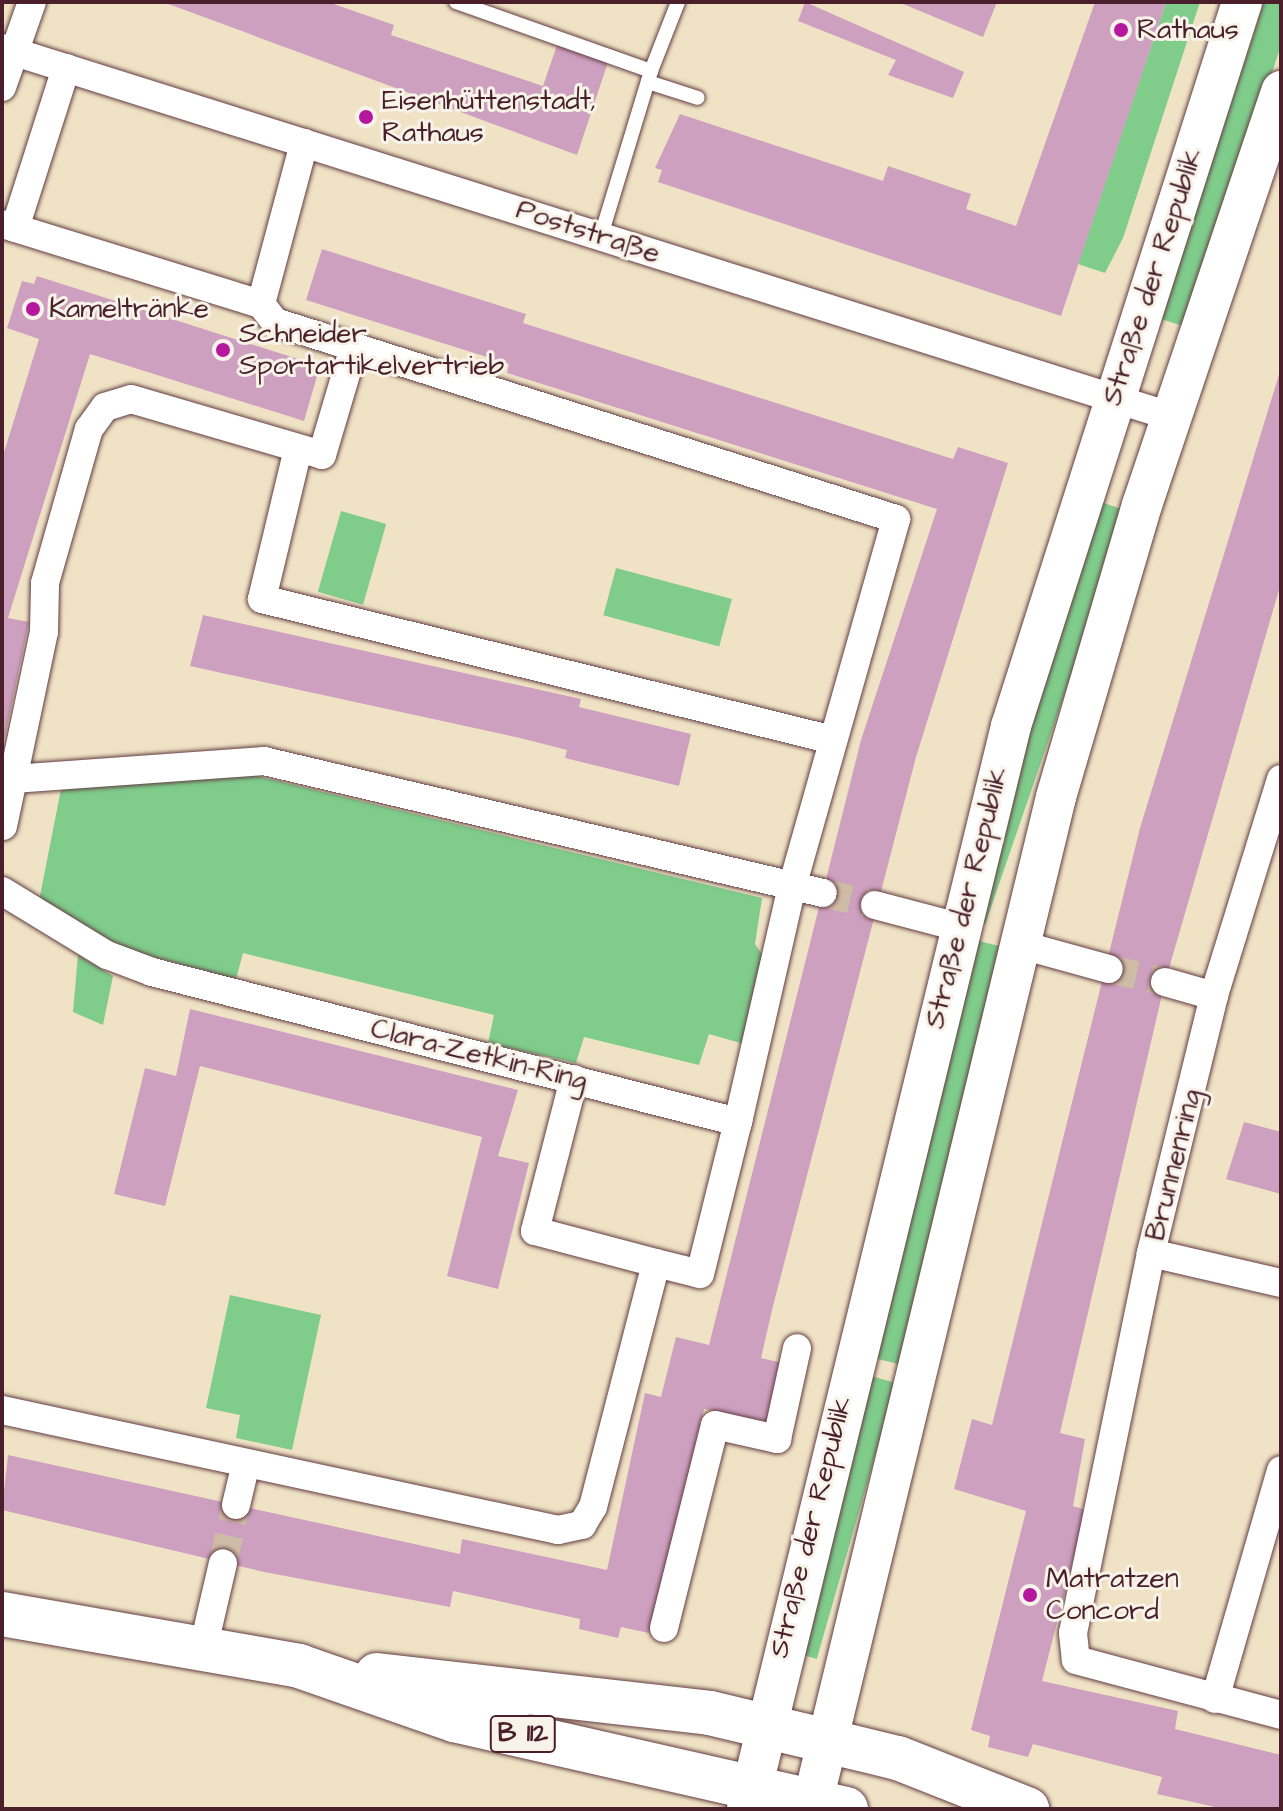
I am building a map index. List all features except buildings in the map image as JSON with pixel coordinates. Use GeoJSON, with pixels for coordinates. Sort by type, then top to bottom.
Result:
{"type":"FeatureCollection","features":[{"type":"Feature","properties":{"kind":"main road","name":"B 112"},"geometry":{"type":"LineString","coordinates":[[2,1614],[299,1666],[636,1701],[763,1724],[828,1739],[1027,1809]]}},
{"type":"Feature","properties":{"kind":"main road","name":"B 112"},"geometry":{"type":"LineString","coordinates":[[299,1666],[454,1720],[750,1796],[823,1806]]}},
{"type":"Feature","properties":{"kind":"street"},"geometry":{"type":"LineString","coordinates":[[2,87],[8,50],[32,2]]}},
{"type":"Feature","properties":{"kind":"street","name":"Straße der Republik"},"geometry":{"type":"LineString","coordinates":[[750,1796],[763,1724],[958,927],[1011,726],[1242,2]]}},
{"type":"Feature","properties":{"kind":"street","name":"Poststraße"},"geometry":{"type":"LineString","coordinates":[[8,50],[1113,401],[1173,417]]}},
{"type":"Feature","properties":{"kind":"street"},"geometry":{"type":"LineString","coordinates":[[66,68],[8,226],[261,304],[275,322],[896,519],[792,887],[700,1274],[535,1231],[574,1079]]}},
{"type":"Feature","properties":{"kind":"street"},"geometry":{"type":"LineString","coordinates":[[823,1806],[828,1739],[1018,944],[1173,417],[1281,91]]}},
{"type":"Feature","properties":{"kind":"street"},"geometry":{"type":"LineString","coordinates":[[261,304],[304,143]]}},
{"type":"Feature","properties":{"kind":"street"},"geometry":{"type":"LineString","coordinates":[[2,827],[44,632],[45,583],[89,429],[105,407],[131,399],[322,455],[354,347]]}},
{"type":"Feature","properties":{"kind":"street"},"geometry":{"type":"LineString","coordinates":[[298,449],[262,599],[833,740]]}},
{"type":"Feature","properties":{"kind":"street"},"geometry":{"type":"LineString","coordinates":[[13,779],[264,761],[823,893]]}},
{"type":"Feature","properties":{"kind":"street","name":"Brunnenring"},"geometry":{"type":"LineString","coordinates":[[1281,779],[1214,996],[1151,1253],[1281,1283]]}},
{"type":"Feature","properties":{"kind":"street","name":"Clara-Zetkin-Ring"},"geometry":{"type":"LineString","coordinates":[[2,891],[107,955],[152,972],[738,1122]]}},
{"type":"Feature","properties":{"kind":"street"},"geometry":{"type":"LineString","coordinates":[[875,905],[958,927]]}},
{"type":"Feature","properties":{"kind":"street"},"geometry":{"type":"LineString","coordinates":[[1018,944],[1109,969]]}},
{"type":"Feature","properties":{"kind":"street"},"geometry":{"type":"LineString","coordinates":[[1165,982],[1214,996]]}},
{"type":"Feature","properties":{"kind":"street"},"geometry":{"type":"LineString","coordinates":[[1151,1253],[1073,1633],[1076,1660],[1281,1715]]}},
{"type":"Feature","properties":{"kind":"street"},"geometry":{"type":"LineString","coordinates":[[2,1410],[558,1530],[582,1525],[593,1507],[656,1263]]}},
{"type":"Feature","properties":{"kind":"street"},"geometry":{"type":"LineString","coordinates":[[664,1628],[715,1425],[777,1439],[797,1348]]}},
{"type":"Feature","properties":{"kind":"street"},"geometry":{"type":"LineString","coordinates":[[236,1505],[246,1463]]}},
{"type":"Feature","properties":{"kind":"street"},"geometry":{"type":"LineString","coordinates":[[1215,1699],[1281,1470]]}},
{"type":"Feature","properties":{"kind":"street"},"geometry":{"type":"LineString","coordinates":[[203,1649],[223,1563]]}},
{"type":"Feature","properties":{"kind":"lane"},"geometry":{"type":"LineString","coordinates":[[456,2],[698,98]]}},
{"type":"Feature","properties":{"kind":"lane"},"geometry":{"type":"LineString","coordinates":[[601,236],[649,77],[678,2]]}},
{"type":"Feature","properties":{"kind":"green space"},"geometry":{"type":"Polygon","coordinates":[[[1166,2],[1200,2],[1123,238],[1105,273],[1078,264],[1166,2]]]}},
{"type":"Feature","properties":{"kind":"green space"},"geometry":{"type":"Polygon","coordinates":[[[1264,2],[1281,2],[1281,45],[1189,328],[1161,319],[1264,2]]]}},
{"type":"Feature","properties":{"kind":"green space"},"geometry":{"type":"Polygon","coordinates":[[[1101,502],[1127,511],[985,924],[959,915],[1101,502]]]}},
{"type":"Feature","properties":{"kind":"green space"},"geometry":{"type":"Polygon","coordinates":[[[341,511],[386,524],[363,605],[318,592],[341,511]]]}},
{"type":"Feature","properties":{"kind":"green space"},"geometry":{"type":"Polygon","coordinates":[[[616,568],[732,599],[719,646],[603,615],[616,568]]]}},
{"type":"Feature","properties":{"kind":"green space"},"geometry":{"type":"Polygon","coordinates":[[[257,776],[762,898],[755,944],[766,960],[744,1044],[709,1034],[699,1065],[584,1037],[576,1063],[488,1043],[494,1015],[243,953],[236,979],[120,948],[39,901],[62,784],[257,776]]]}},
{"type":"Feature","properties":{"kind":"green space"},"geometry":{"type":"Polygon","coordinates":[[[975,940],[1004,947],[900,1364],[871,1357],[975,940]]]}},
{"type":"Feature","properties":{"kind":"green space"},"geometry":{"type":"Polygon","coordinates":[[[78,955],[113,976],[103,1025],[73,1012],[78,955]]]}},
{"type":"Feature","properties":{"kind":"green space"},"geometry":{"type":"Polygon","coordinates":[[[230,1295],[321,1315],[292,1450],[236,1438],[240,1415],[206,1408],[230,1295]]]}},
{"type":"Feature","properties":{"kind":"green space"},"geometry":{"type":"Polygon","coordinates":[[[868,1375],[896,1383],[817,1659],[789,1651],[868,1375]]]}},
{"type":"Feature","properties":{"kind":"tunnel"},"geometry":{"type":"LineString","coordinates":[[823,893],[875,905]]}},
{"type":"Feature","properties":{"kind":"tunnel"},"geometry":{"type":"LineString","coordinates":[[1109,969],[1165,982]]}},
{"type":"Feature","properties":{"kind":"tunnel"},"geometry":{"type":"LineString","coordinates":[[223,1563],[236,1505]]}},
{"type":"Feature","properties":{"kind":"place","name":"Rathaus"},"geometry":{"type":"Point","coordinates":[1121,30]}},
{"type":"Feature","properties":{"kind":"place","name":"Eisenhüttenstadt, Rathaus"},"geometry":{"type":"Point","coordinates":[366,117]}},
{"type":"Feature","properties":{"kind":"place","name":"Kameltränke"},"geometry":{"type":"Point","coordinates":[33,309]}},
{"type":"Feature","properties":{"kind":"place","name":"Schneider Sportartikelvertrieb"},"geometry":{"type":"Point","coordinates":[223,350]}},
{"type":"Feature","properties":{"kind":"place","name":"Matratzen Concord"},"geometry":{"type":"Point","coordinates":[1030,1595]}}]}
